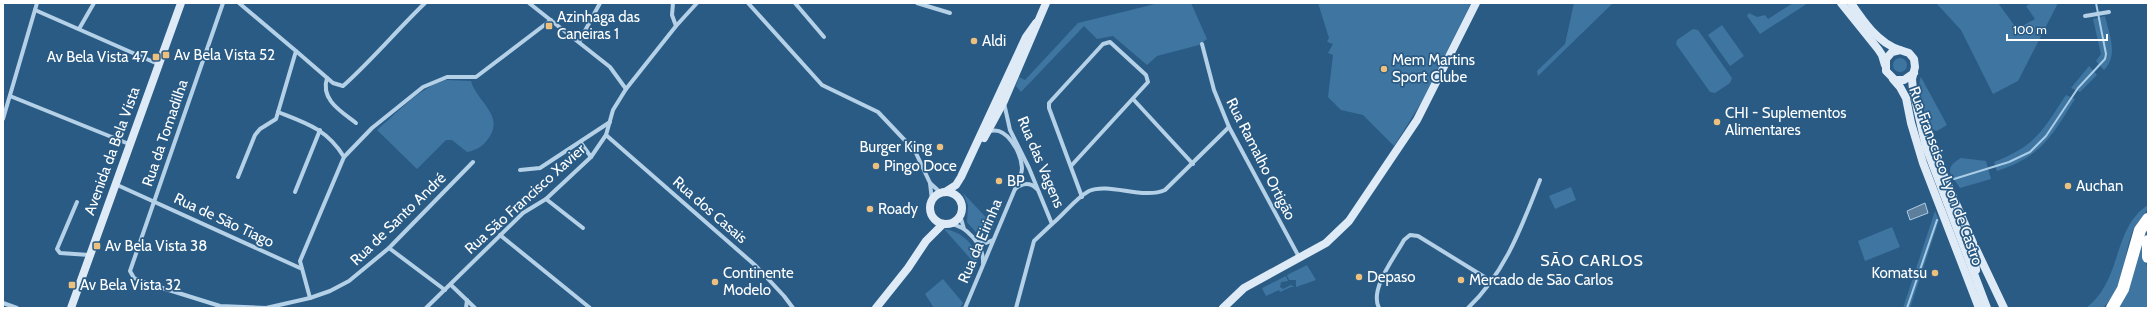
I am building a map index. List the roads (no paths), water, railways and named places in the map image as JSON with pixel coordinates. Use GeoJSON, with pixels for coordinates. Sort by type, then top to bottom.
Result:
{"type":"FeatureCollection","features":[{"type":"Feature","properties":{"kind":"highway"},"geometry":{"type":"LineString","coordinates":[[2112,308],[2125,285],[2140,230],[2148,219]]}},
{"type":"Feature","properties":{"kind":"highway"},"geometry":{"type":"LineString","coordinates":[[2148,241],[2148,257]]}},
{"type":"Feature","properties":{"kind":"street"},"geometry":{"type":"LineString","coordinates":[[3,119],[37,3]]}},
{"type":"Feature","properties":{"kind":"street"},"geometry":{"type":"LineString","coordinates":[[79,29],[94,3]]}},
{"type":"Feature","properties":{"kind":"street","name":"Avenida da Bela Vista"},"geometry":{"type":"LineString","coordinates":[[71,308],[181,3]]}},
{"type":"Feature","properties":{"kind":"street","name":"Rua da Tomadilha"},"geometry":{"type":"LineString","coordinates":[[130,271],[223,3]]}},
{"type":"Feature","properties":{"kind":"street"},"geometry":{"type":"LineString","coordinates":[[239,3],[327,78],[337,85],[343,86],[363,68],[399,27],[425,3]]}},
{"type":"Feature","properties":{"kind":"street"},"geometry":{"type":"LineString","coordinates":[[529,3],[610,67],[626,89]]}},
{"type":"Feature","properties":{"kind":"street"},"geometry":{"type":"LineString","coordinates":[[578,42],[600,3]]}},
{"type":"Feature","properties":{"kind":"street"},"geometry":{"type":"LineString","coordinates":[[673,3],[672,15],[676,26]]}},
{"type":"Feature","properties":{"kind":"street","name":"Rua São Francisco Xavier"},"geometry":{"type":"LineString","coordinates":[[426,308],[523,213],[546,199],[591,157],[606,135],[613,110],[626,89],[676,26],[697,3]]}},
{"type":"Feature","properties":{"kind":"street"},"geometry":{"type":"LineString","coordinates":[[748,3],[822,85],[878,112],[915,151],[930,183],[932,200],[930,208],[932,216],[930,230],[926,241],[908,268],[876,308]]}},
{"type":"Feature","properties":{"kind":"street"},"geometry":{"type":"LineString","coordinates":[[795,3],[824,37]]}},
{"type":"Feature","properties":{"kind":"street"},"geometry":{"type":"LineString","coordinates":[[917,3],[950,14]]}},
{"type":"Feature","properties":{"kind":"street","name":"Rua das Vagens"},"geometry":{"type":"LineString","coordinates":[[1016,308],[1034,241],[1052,224],[1030,168],[1010,130],[1004,101],[1030,41],[1036,23],[1046,3]]}},
{"type":"Feature","properties":{"kind":"street"},"geometry":{"type":"LineString","coordinates":[[1223,308],[1244,288],[1300,258],[1331,239],[1343,228],[1359,207],[1420,114],[1476,3]]}},
{"type":"Feature","properties":{"kind":"street"},"geometry":{"type":"LineString","coordinates":[[1841,3],[1878,49],[1891,78],[1904,80],[1914,73],[1914,59],[1909,53],[1884,42],[1864,22],[1851,3]]}},
{"type":"Feature","properties":{"kind":"street"},"geometry":{"type":"LineString","coordinates":[[35,10],[158,64]]}},
{"type":"Feature","properties":{"kind":"street"},"geometry":{"type":"LineString","coordinates":[[2087,16],[2109,12]]}},
{"type":"Feature","properties":{"kind":"street"},"geometry":{"type":"LineString","coordinates":[[310,298],[300,268],[300,261],[344,157],[372,128],[423,87],[447,77],[476,77],[551,20]]}},
{"type":"Feature","properties":{"kind":"street","name":"Rua das Vagens"},"geometry":{"type":"LineString","coordinates":[[973,155],[1026,37],[1036,23]]}},
{"type":"Feature","properties":{"kind":"street"},"geometry":{"type":"LineString","coordinates":[[1071,166],[1146,85],[1148,78],[1113,44],[1106,42],[1049,103],[1071,166],[1082,197]]}},
{"type":"Feature","properties":{"kind":"street","name":"Rua Ramalho Ortigão"},"geometry":{"type":"LineString","coordinates":[[1202,44],[1214,90],[1229,128],[1300,258]]}},
{"type":"Feature","properties":{"kind":"street"},"geometry":{"type":"LineString","coordinates":[[1885,67],[1889,55],[1900,50]]}},
{"type":"Feature","properties":{"kind":"street"},"geometry":{"type":"LineString","coordinates":[[238,177],[255,135],[260,129],[276,119],[296,51]]}},
{"type":"Feature","properties":{"kind":"street","name":"Rua Franscisco Lyon de Castro"},"geometry":{"type":"LineString","coordinates":[[1914,73],[1912,84],[1928,153],[1987,308]]}},
{"type":"Feature","properties":{"kind":"street"},"geometry":{"type":"LineString","coordinates":[[327,78],[324,87],[334,106],[356,123]]}},
{"type":"Feature","properties":{"kind":"street","name":"Rua Franscisco Lyon de Castro"},"geometry":{"type":"LineString","coordinates":[[1891,78],[1900,87],[1906,98],[1923,163],[1979,308]]}},
{"type":"Feature","properties":{"kind":"street"},"geometry":{"type":"LineString","coordinates":[[10,96],[129,144]]}},
{"type":"Feature","properties":{"kind":"street"},"geometry":{"type":"LineString","coordinates":[[1133,99],[1193,164]]}},
{"type":"Feature","properties":{"kind":"street"},"geometry":{"type":"LineString","coordinates":[[932,200],[956,185],[1004,101]]}},
{"type":"Feature","properties":{"kind":"street"},"geometry":{"type":"LineString","coordinates":[[278,112],[320,130],[344,157]]}},
{"type":"Feature","properties":{"kind":"street"},"geometry":{"type":"LineString","coordinates":[[1918,115],[1925,128],[1932,150],[1973,243],[2004,308]]}},
{"type":"Feature","properties":{"kind":"street"},"geometry":{"type":"LineString","coordinates":[[520,170],[540,168],[581,143],[610,122]]}},
{"type":"Feature","properties":{"kind":"street"},"geometry":{"type":"LineString","coordinates":[[1052,224],[1090,191],[1097,189],[1152,193],[1161,192],[1171,186],[1229,128]]}},
{"type":"Feature","properties":{"kind":"street"},"geometry":{"type":"LineString","coordinates":[[295,192],[320,130]]}},
{"type":"Feature","properties":{"kind":"street","name":"Rua das Vagens"},"geometry":{"type":"LineString","coordinates":[[987,133],[999,131],[1006,134],[1020,160],[1021,174],[1014,192]]}},
{"type":"Feature","properties":{"kind":"street","name":"Rua dos Casais"},"geometry":{"type":"LineString","coordinates":[[606,135],[756,266],[793,308]]}},
{"type":"Feature","properties":{"kind":"street"},"geometry":{"type":"LineString","coordinates":[[581,143],[591,157]]}},
{"type":"Feature","properties":{"kind":"street","name":"Rua de Santo André"},"geometry":{"type":"LineString","coordinates":[[130,271],[134,278],[143,282],[220,306],[266,308],[310,298],[330,291],[349,281],[389,248],[473,162]]}},
{"type":"Feature","properties":{"kind":"street"},"geometry":{"type":"LineString","coordinates":[[926,241],[946,224],[957,219],[960,215],[962,210],[958,193],[961,177]]}},
{"type":"Feature","properties":{"kind":"street"},"geometry":{"type":"LineString","coordinates":[[1468,308],[1491,281],[1517,238],[1540,180]]}},
{"type":"Feature","properties":{"kind":"street"},"geometry":{"type":"LineString","coordinates":[[930,183],[943,192],[954,194],[960,200]]}},
{"type":"Feature","properties":{"kind":"street","name":"Rua de São Tiago"},"geometry":{"type":"LineString","coordinates":[[115,184],[300,268]]}},
{"type":"Feature","properties":{"kind":"street","name":"Rua da Eirinha"},"geometry":{"type":"LineString","coordinates":[[965,308],[1014,192],[1021,185],[1028,184],[1035,187],[1040,193]]}},
{"type":"Feature","properties":{"kind":"street"},"geometry":{"type":"LineString","coordinates":[[546,199],[583,228]]}},
{"type":"Feature","properties":{"kind":"street"},"geometry":{"type":"LineString","coordinates":[[77,202],[57,248],[60,253],[89,255]]}},
{"type":"Feature","properties":{"kind":"street"},"geometry":{"type":"LineString","coordinates":[[960,215],[964,230]]}},
{"type":"Feature","properties":{"kind":"street"},"geometry":{"type":"LineString","coordinates":[[932,216],[939,223],[958,226],[979,243],[986,243],[995,237]]}},
{"type":"Feature","properties":{"kind":"street"},"geometry":{"type":"LineString","coordinates":[[500,235],[590,308]]}},
{"type":"Feature","properties":{"kind":"street"},"geometry":{"type":"LineString","coordinates":[[1379,308],[1376,297],[1378,287],[1404,240],[1410,235],[1418,236],[1491,281]]}},
{"type":"Feature","properties":{"kind":"street"},"geometry":{"type":"LineString","coordinates":[[974,239],[982,252],[983,262],[980,271]]}},
{"type":"Feature","properties":{"kind":"street"},"geometry":{"type":"LineString","coordinates":[[1973,243],[1979,289]]}},
{"type":"Feature","properties":{"kind":"street"},"geometry":{"type":"LineString","coordinates":[[389,248],[445,290]]}},
{"type":"Feature","properties":{"kind":"street"},"geometry":{"type":"LineString","coordinates":[[451,284],[475,308]]}},
{"type":"Feature","properties":{"kind":"street"},"geometry":{"type":"LineString","coordinates":[[466,308],[467,300]]}},
{"type":"Feature","properties":{"kind":"street"},"geometry":{"type":"LineString","coordinates":[[1472,308],[1474,302]]}},
{"type":"Feature","properties":{"kind":"street"},"geometry":{"type":"LineString","coordinates":[[3,303],[17,308]]}},
{"type":"Feature","properties":{"kind":"waterway"},"geometry":{"type":"LineString","coordinates":[[1954,179],[2009,162],[2030,152],[2046,136],[2078,88],[2105,59],[2106,54],[2096,3]]}},
{"type":"Feature","properties":{"kind":"waterway"},"geometry":{"type":"LineString","coordinates":[[1907,308],[1937,220]]}},
{"type":"Feature","properties":{"kind":"place","name":"Azinhaga das Caneiras 1"},"geometry":{"type":"Point","coordinates":[549,26]}},
{"type":"Feature","properties":{"kind":"place","name":"Aldi"},"geometry":{"type":"Point","coordinates":[974,41]}},
{"type":"Feature","properties":{"kind":"place","name":"Av Bela Vista 52"},"geometry":{"type":"Point","coordinates":[166,55]}},
{"type":"Feature","properties":{"kind":"place","name":"Av Bela Vista 47"},"geometry":{"type":"Point","coordinates":[156,57]}},
{"type":"Feature","properties":{"kind":"place","name":"Mem Martins Sport Clube"},"geometry":{"type":"Point","coordinates":[1384,69]}},
{"type":"Feature","properties":{"kind":"place","name":"CHI - Suplementos Alimentares"},"geometry":{"type":"Point","coordinates":[1717,122]}},
{"type":"Feature","properties":{"kind":"place","name":"Burger King"},"geometry":{"type":"Point","coordinates":[940,147]}},
{"type":"Feature","properties":{"kind":"place","name":"Pingo Doce"},"geometry":{"type":"Point","coordinates":[876,166]}},
{"type":"Feature","properties":{"kind":"place","name":"BP"},"geometry":{"type":"Point","coordinates":[999,181]}},
{"type":"Feature","properties":{"kind":"place","name":"Auchan"},"geometry":{"type":"Point","coordinates":[2068,186]}},
{"type":"Feature","properties":{"kind":"place","name":"Roady"},"geometry":{"type":"Point","coordinates":[870,209]}},
{"type":"Feature","properties":{"kind":"place","name":"Av Bela Vista 38"},"geometry":{"type":"Point","coordinates":[97,246]}},
{"type":"Feature","properties":{"kind":"place","name":"Komatsu"},"geometry":{"type":"Point","coordinates":[1935,273]}},
{"type":"Feature","properties":{"kind":"place","name":"Depaso"},"geometry":{"type":"Point","coordinates":[1359,277]}},
{"type":"Feature","properties":{"kind":"place","name":"Mercado de São Carlos"},"geometry":{"type":"Point","coordinates":[1461,280]}},
{"type":"Feature","properties":{"kind":"place","name":"Continente Modelo"},"geometry":{"type":"Point","coordinates":[715,282]}},
{"type":"Feature","properties":{"kind":"place","name":"Av Bela Vista 32"},"geometry":{"type":"Point","coordinates":[72,285]}},
{"type":"Feature","properties":{"kind":"district","name":"SÃO CARLOS"},"geometry":{"type":"Point","coordinates":[1592,260]}}]}
